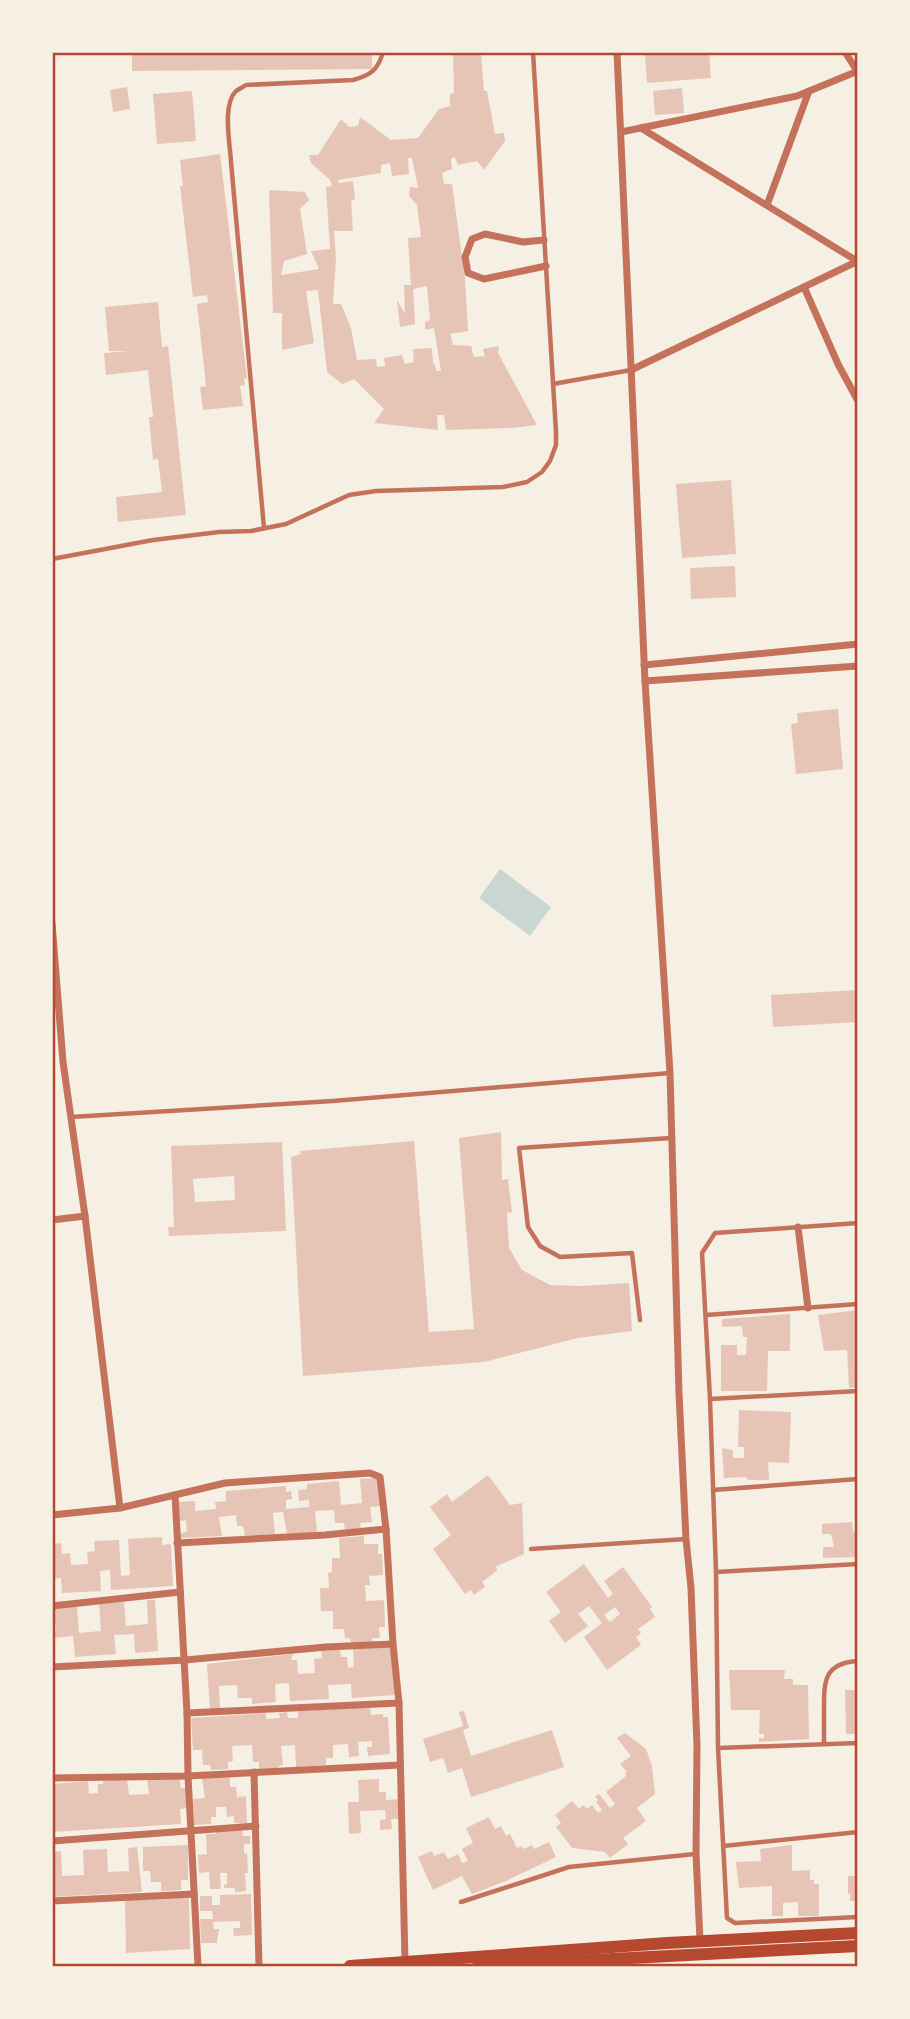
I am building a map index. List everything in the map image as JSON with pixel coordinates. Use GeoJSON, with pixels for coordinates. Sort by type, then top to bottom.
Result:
{"type":"FeatureCollection","features":[{"type":"Feature","properties":{"kind":"main road"},"geometry":{"type":"LineString","coordinates":[[349,1966],[700,1941],[858,1933]]}},
{"type":"Feature","properties":{"kind":"main road"},"geometry":{"type":"LineString","coordinates":[[478,1966],[858,1946]]}},
{"type":"Feature","properties":{"kind":"street"},"geometry":{"type":"LineString","coordinates":[[617,52],[644,665],[670,1073],[679,1393],[696,1720],[696,1854],[700,1941]]}},
{"type":"Feature","properties":{"kind":"street"},"geometry":{"type":"LineString","coordinates":[[621,132],[809,92],[857,71],[845,52]]}},
{"type":"Feature","properties":{"kind":"street"},"geometry":{"type":"LineString","coordinates":[[767,205],[809,92]]}},
{"type":"Feature","properties":{"kind":"street"},"geometry":{"type":"LineString","coordinates":[[631,370],[858,261],[641,128]]}},
{"type":"Feature","properties":{"kind":"street"},"geometry":{"type":"LineString","coordinates":[[544,240],[523,242],[485,234],[472,239],[465,257],[468,273],[484,279],[546,266]]}},
{"type":"Feature","properties":{"kind":"street"},"geometry":{"type":"LineString","coordinates":[[804,287],[838,364],[858,401]]}},
{"type":"Feature","properties":{"kind":"street"},"geometry":{"type":"LineString","coordinates":[[644,665],[858,644]]}},
{"type":"Feature","properties":{"kind":"street"},"geometry":{"type":"LineString","coordinates":[[645,681],[858,666]]}},
{"type":"Feature","properties":{"kind":"street"},"geometry":{"type":"LineString","coordinates":[[52,923],[63,1062],[85,1216],[120,1508]]}},
{"type":"Feature","properties":{"kind":"street"},"geometry":{"type":"LineString","coordinates":[[52,1063],[63,1062]]}},
{"type":"Feature","properties":{"kind":"street"},"geometry":{"type":"LineString","coordinates":[[52,1220],[85,1216]]}},
{"type":"Feature","properties":{"kind":"street"},"geometry":{"type":"LineString","coordinates":[[798,1227],[808,1308]]}},
{"type":"Feature","properties":{"kind":"street"},"geometry":{"type":"LineString","coordinates":[[52,1515],[120,1508],[225,1483],[370,1473],[380,1477],[399,1703],[405,1962]]}},
{"type":"Feature","properties":{"kind":"street"},"geometry":{"type":"LineString","coordinates":[[175,1495],[198,1966]]}},
{"type":"Feature","properties":{"kind":"street"},"geometry":{"type":"LineString","coordinates":[[177,1543],[386,1529]]}},
{"type":"Feature","properties":{"kind":"street"},"geometry":{"type":"LineString","coordinates":[[52,1606],[180,1592]]}},
{"type":"Feature","properties":{"kind":"street"},"geometry":{"type":"LineString","coordinates":[[52,1667],[393,1644]]}},
{"type":"Feature","properties":{"kind":"street"},"geometry":{"type":"LineString","coordinates":[[187,1713],[399,1703]]}},
{"type":"Feature","properties":{"kind":"street"},"geometry":{"type":"LineString","coordinates":[[52,1779],[188,1776],[400,1765]]}},
{"type":"Feature","properties":{"kind":"street"},"geometry":{"type":"LineString","coordinates":[[254,1772],[259,1966]]}},
{"type":"Feature","properties":{"kind":"street"},"geometry":{"type":"LineString","coordinates":[[52,1841],[256,1826]]}},
{"type":"Feature","properties":{"kind":"street"},"geometry":{"type":"LineString","coordinates":[[52,1901],[194,1894]]}},
{"type":"Feature","properties":{"kind":"lane"},"geometry":{"type":"LineString","coordinates":[[264,528],[231,162],[229,103],[236,92],[246,85],[354,80],[366,76],[379,65],[383,52]]}},
{"type":"Feature","properties":{"kind":"lane"},"geometry":{"type":"LineString","coordinates":[[52,559],[153,540],[286,524],[349,495],[376,491],[503,487],[527,482],[541,472],[550,461],[556,445],[533,52]]}},
{"type":"Feature","properties":{"kind":"lane"},"geometry":{"type":"LineString","coordinates":[[553,384],[631,370]]}},
{"type":"Feature","properties":{"kind":"lane"},"geometry":{"type":"LineString","coordinates":[[71,1116],[333,1101],[670,1073]]}},
{"type":"Feature","properties":{"kind":"lane"},"geometry":{"type":"LineString","coordinates":[[640,1320],[632,1253],[560,1257],[540,1246],[528,1227],[519,1148],[672,1138]]}},
{"type":"Feature","properties":{"kind":"lane"},"geometry":{"type":"LineString","coordinates":[[858,1223],[715,1233],[702,1253],[716,1573],[718,1748],[727,1918],[735,1923],[858,1917]]}},
{"type":"Feature","properties":{"kind":"lane"},"geometry":{"type":"LineString","coordinates":[[706,1315],[858,1304]]}},
{"type":"Feature","properties":{"kind":"lane"},"geometry":{"type":"LineString","coordinates":[[710,1399],[858,1391]]}},
{"type":"Feature","properties":{"kind":"lane"},"geometry":{"type":"LineString","coordinates":[[713,1490],[858,1479]]}},
{"type":"Feature","properties":{"kind":"lane"},"geometry":{"type":"LineString","coordinates":[[531,1549],[686,1539]]}},
{"type":"Feature","properties":{"kind":"lane"},"geometry":{"type":"LineString","coordinates":[[716,1573],[858,1564]]}},
{"type":"Feature","properties":{"kind":"lane"},"geometry":{"type":"LineString","coordinates":[[824,1744],[824,1686],[828,1674],[837,1665],[858,1661]]}},
{"type":"Feature","properties":{"kind":"lane"},"geometry":{"type":"LineString","coordinates":[[718,1748],[858,1743]]}},
{"type":"Feature","properties":{"kind":"lane"},"geometry":{"type":"LineString","coordinates":[[723,1846],[858,1832]]}},
{"type":"Feature","properties":{"kind":"lane"},"geometry":{"type":"LineString","coordinates":[[461,1902],[569,1867],[696,1854]]}},
{"type":"Feature","properties":{"kind":"shaded area"},"geometry":{"type":"Polygon","coordinates":[[[500,869],[551,907],[530,936],[479,898],[500,869]]]}},
{"type":"Feature","properties":{"kind":"building"},"geometry":{"type":"Polygon","coordinates":[[[132,52],[372,52],[372,69],[132,71],[132,52]]]}},
{"type":"Feature","properties":{"kind":"building"},"geometry":{"type":"Polygon","coordinates":[[[453,52],[481,52],[484,91],[487,91],[495,134],[504,133],[505,141],[484,170],[477,161],[458,165],[455,157],[451,159],[452,169],[442,173],[444,184],[452,184],[465,279],[468,331],[450,334],[453,345],[471,346],[474,357],[485,356],[483,349],[499,346],[498,353],[537,425],[446,430],[444,415],[437,415],[438,430],[374,423],[384,409],[354,379],[342,384],[327,372],[318,290],[306,291],[314,343],[282,350],[282,313],[273,313],[269,190],[305,192],[309,200],[300,209],[307,254],[284,261],[281,275],[319,269],[311,251],[330,249],[326,187],[332,186],[330,180],[311,163],[309,155],[318,155],[341,119],[349,127],[358,126],[360,117],[391,140],[418,138],[439,109],[450,106],[450,94],[454,93],[453,52]],[[408,158],[409,174],[392,176],[390,163],[381,165],[381,173],[338,180],[339,183],[353,181],[355,199],[351,201],[353,231],[334,231],[336,258],[333,304],[341,304],[351,328],[357,360],[376,359],[377,367],[385,366],[384,358],[402,355],[405,364],[414,362],[413,349],[432,348],[433,362],[437,371],[441,371],[434,328],[425,330],[425,322],[430,320],[427,286],[413,289],[415,324],[400,327],[397,300],[405,314],[404,285],[411,285],[408,238],[421,237],[417,205],[409,196],[410,187],[418,188],[412,158],[408,158]]]}},
{"type":"Feature","properties":{"kind":"building"},"geometry":{"type":"Polygon","coordinates":[[[645,52],[709,52],[711,78],[647,83],[645,52]]]}},
{"type":"Feature","properties":{"kind":"building"},"geometry":{"type":"Polygon","coordinates":[[[127,87],[130,109],[113,112],[110,90],[127,87]]]}},
{"type":"Feature","properties":{"kind":"building"},"geometry":{"type":"Polygon","coordinates":[[[682,88],[684,113],[655,115],[653,91],[682,88]]]}},
{"type":"Feature","properties":{"kind":"building"},"geometry":{"type":"Polygon","coordinates":[[[192,91],[196,141],[157,144],[153,94],[192,91]]]}},
{"type":"Feature","properties":{"kind":"building"},"geometry":{"type":"Polygon","coordinates":[[[220,154],[247,378],[244,379],[245,385],[240,386],[243,406],[203,410],[200,387],[206,386],[197,304],[208,302],[207,295],[193,297],[180,186],[183,186],[180,160],[220,154]]]}},
{"type":"Feature","properties":{"kind":"building"},"geometry":{"type":"Polygon","coordinates":[[[158,302],[162,347],[168,346],[186,515],[118,522],[116,497],[162,492],[158,459],[153,460],[149,417],[153,417],[148,370],[106,375],[104,353],[130,351],[109,351],[105,307],[158,302]]]}},
{"type":"Feature","properties":{"kind":"building"},"geometry":{"type":"Polygon","coordinates":[[[731,480],[736,554],[682,558],[676,484],[731,480]]]}},
{"type":"Feature","properties":{"kind":"building"},"geometry":{"type":"Polygon","coordinates":[[[735,566],[736,597],[691,599],[690,568],[735,566]]]}},
{"type":"Feature","properties":{"kind":"building"},"geometry":{"type":"Polygon","coordinates":[[[838,709],[843,769],[796,774],[791,724],[798,723],[797,713],[838,709]]]}},
{"type":"Feature","properties":{"kind":"building"},"geometry":{"type":"Polygon","coordinates":[[[858,990],[858,1022],[773,1027],[771,995],[858,990]]]}},
{"type":"Feature","properties":{"kind":"building"},"geometry":{"type":"Polygon","coordinates":[[[501,1132],[502,1180],[508,1179],[512,1212],[507,1213],[509,1248],[522,1270],[550,1285],[629,1283],[632,1331],[578,1338],[484,1362],[303,1376],[291,1157],[301,1154],[300,1151],[414,1141],[429,1332],[474,1329],[459,1138],[501,1132]]]}},
{"type":"Feature","properties":{"kind":"building"},"geometry":{"type":"Polygon","coordinates":[[[282,1142],[286,1231],[169,1236],[168,1227],[174,1227],[171,1146],[282,1142]],[[234,1176],[193,1179],[195,1202],[235,1200],[234,1176]]]}},
{"type":"Feature","properties":{"kind":"building"},"geometry":{"type":"Polygon","coordinates":[[[858,1310],[858,1387],[849,1388],[847,1350],[824,1351],[818,1315],[858,1310]]]}},
{"type":"Feature","properties":{"kind":"building"},"geometry":{"type":"Polygon","coordinates":[[[790,1314],[790,1351],[768,1351],[767,1391],[721,1391],[721,1345],[737,1345],[737,1355],[746,1355],[747,1337],[743,1337],[742,1326],[722,1327],[722,1319],[790,1314]]]}},
{"type":"Feature","properties":{"kind":"building"},"geometry":{"type":"Polygon","coordinates":[[[739,1410],[791,1412],[789,1463],[768,1462],[769,1480],[724,1478],[722,1448],[733,1450],[733,1458],[744,1458],[744,1447],[738,1447],[739,1410]]]}},
{"type":"Feature","properties":{"kind":"building"},"geometry":{"type":"Polygon","coordinates":[[[488,1475],[510,1505],[522,1503],[524,1554],[495,1567],[498,1570],[482,1582],[485,1587],[474,1595],[471,1590],[465,1594],[433,1549],[451,1535],[430,1507],[447,1494],[452,1502],[488,1475]]]}},
{"type":"Feature","properties":{"kind":"building"},"geometry":{"type":"Polygon","coordinates":[[[378,1478],[380,1506],[370,1507],[372,1522],[360,1523],[361,1528],[345,1530],[344,1523],[335,1523],[334,1510],[315,1511],[317,1532],[287,1534],[283,1512],[273,1513],[275,1534],[245,1536],[243,1526],[237,1526],[236,1515],[219,1517],[222,1536],[180,1538],[181,1533],[187,1532],[186,1520],[180,1521],[178,1502],[195,1501],[195,1511],[216,1509],[215,1502],[226,1501],[226,1491],[286,1486],[286,1492],[291,1491],[292,1499],[286,1500],[286,1509],[309,1507],[309,1500],[299,1501],[298,1490],[307,1489],[307,1484],[339,1481],[341,1505],[362,1503],[360,1479],[378,1478]]]}},
{"type":"Feature","properties":{"kind":"building"},"geometry":{"type":"Polygon","coordinates":[[[852,1522],[853,1532],[858,1531],[858,1557],[823,1558],[823,1547],[834,1547],[831,1534],[822,1534],[822,1524],[852,1522]]]}},
{"type":"Feature","properties":{"kind":"building"},"geometry":{"type":"Polygon","coordinates":[[[364,1536],[364,1544],[378,1544],[378,1554],[382,1554],[383,1575],[369,1576],[370,1585],[365,1585],[366,1601],[384,1600],[385,1627],[379,1627],[380,1638],[372,1638],[373,1642],[351,1643],[350,1638],[345,1638],[344,1629],[333,1629],[333,1611],[321,1611],[320,1588],[329,1588],[328,1573],[332,1572],[332,1558],[340,1558],[339,1538],[364,1536]]]}},
{"type":"Feature","properties":{"kind":"building"},"geometry":{"type":"Polygon","coordinates":[[[162,1537],[162,1545],[171,1544],[173,1586],[111,1590],[110,1570],[100,1571],[101,1591],[62,1593],[61,1578],[52,1579],[52,1544],[61,1543],[62,1554],[70,1553],[71,1565],[88,1564],[87,1552],[95,1551],[94,1541],[119,1540],[121,1576],[130,1575],[128,1539],[162,1537]]]}},
{"type":"Feature","properties":{"kind":"building"},"geometry":{"type":"Polygon","coordinates":[[[584,1564],[608,1598],[613,1594],[604,1581],[623,1567],[652,1607],[650,1609],[655,1617],[638,1629],[641,1633],[636,1637],[641,1645],[607,1670],[584,1637],[602,1623],[589,1606],[578,1614],[588,1626],[565,1643],[549,1621],[561,1612],[546,1592],[584,1564]],[[615,1607],[604,1615],[610,1622],[620,1614],[615,1607]]]}},
{"type":"Feature","properties":{"kind":"building"},"geometry":{"type":"Polygon","coordinates":[[[147,1600],[155,1600],[158,1651],[135,1653],[134,1634],[114,1635],[116,1654],[75,1657],[73,1636],[52,1638],[52,1633],[56,1632],[54,1608],[77,1606],[79,1633],[101,1631],[99,1604],[124,1602],[126,1626],[148,1624],[147,1600]]]}},
{"type":"Feature","properties":{"kind":"building"},"geometry":{"type":"Polygon","coordinates":[[[393,1646],[395,1695],[352,1698],[351,1684],[328,1685],[329,1699],[290,1701],[289,1683],[275,1684],[276,1702],[252,1704],[252,1698],[238,1698],[237,1685],[219,1686],[220,1709],[210,1710],[207,1664],[293,1654],[291,1660],[297,1660],[298,1674],[315,1673],[314,1659],[322,1658],[321,1650],[340,1649],[341,1657],[347,1657],[348,1668],[354,1667],[353,1648],[393,1646]]]}},
{"type":"Feature","properties":{"kind":"building"},"geometry":{"type":"Polygon","coordinates":[[[729,1670],[785,1670],[784,1679],[793,1679],[793,1685],[808,1685],[809,1739],[759,1742],[759,1738],[764,1738],[764,1734],[759,1734],[760,1710],[731,1710],[729,1670]]]}},
{"type":"Feature","properties":{"kind":"building"},"geometry":{"type":"Polygon","coordinates":[[[845,1690],[858,1690],[858,1734],[846,1734],[845,1690]]]}},
{"type":"Feature","properties":{"kind":"building"},"geometry":{"type":"Polygon","coordinates":[[[370,1707],[371,1715],[383,1714],[383,1717],[388,1717],[390,1754],[368,1756],[367,1747],[372,1747],[372,1741],[358,1742],[359,1756],[349,1757],[348,1744],[333,1745],[333,1758],[326,1758],[326,1765],[296,1767],[295,1745],[281,1746],[283,1765],[278,1768],[259,1769],[259,1762],[253,1762],[252,1745],[232,1746],[233,1761],[228,1762],[228,1769],[211,1770],[210,1765],[203,1765],[202,1750],[193,1750],[191,1718],[266,1713],[266,1719],[280,1718],[279,1713],[287,1712],[288,1718],[298,1718],[298,1711],[370,1707]]]}},
{"type":"Feature","properties":{"kind":"building"},"geometry":{"type":"Polygon","coordinates":[[[464,1711],[469,1728],[463,1730],[471,1756],[552,1730],[564,1767],[471,1797],[462,1768],[448,1773],[443,1758],[430,1762],[423,1739],[463,1726],[459,1712],[464,1711]]]}},
{"type":"Feature","properties":{"kind":"building"},"geometry":{"type":"Polygon","coordinates":[[[625,1733],[646,1749],[652,1766],[655,1794],[637,1808],[646,1821],[623,1838],[628,1844],[610,1858],[605,1852],[572,1848],[556,1827],[561,1823],[555,1815],[572,1801],[579,1809],[583,1805],[587,1809],[592,1805],[598,1813],[602,1810],[595,1796],[599,1794],[610,1808],[615,1804],[606,1792],[626,1776],[627,1772],[620,1764],[631,1756],[617,1738],[625,1733]]]}},
{"type":"Feature","properties":{"kind":"building"},"geometry":{"type":"Polygon","coordinates":[[[230,1777],[230,1787],[236,1787],[237,1797],[246,1796],[247,1823],[234,1823],[234,1816],[227,1817],[226,1807],[216,1807],[216,1817],[211,1817],[211,1824],[194,1825],[193,1799],[205,1798],[202,1778],[230,1777]]]}},
{"type":"Feature","properties":{"kind":"building"},"geometry":{"type":"Polygon","coordinates":[[[179,1778],[181,1788],[186,1788],[187,1808],[180,1809],[181,1824],[52,1832],[52,1784],[88,1781],[89,1794],[98,1793],[98,1784],[103,1784],[103,1780],[127,1779],[129,1795],[149,1794],[147,1779],[179,1778]]]}},
{"type":"Feature","properties":{"kind":"building"},"geometry":{"type":"Polygon","coordinates":[[[379,1779],[379,1792],[386,1792],[386,1800],[398,1799],[398,1819],[391,1819],[392,1829],[380,1830],[380,1820],[386,1819],[385,1810],[360,1811],[361,1833],[349,1834],[348,1802],[359,1802],[358,1780],[379,1779]]]}},
{"type":"Feature","properties":{"kind":"building"},"geometry":{"type":"Polygon","coordinates":[[[489,1817],[495,1829],[501,1826],[506,1836],[510,1834],[517,1848],[522,1846],[524,1849],[532,1845],[534,1849],[549,1842],[556,1857],[472,1894],[462,1876],[433,1890],[418,1857],[432,1851],[434,1856],[444,1852],[448,1859],[458,1854],[462,1863],[468,1861],[462,1849],[473,1843],[466,1828],[489,1817]]]}},
{"type":"Feature","properties":{"kind":"building"},"geometry":{"type":"Polygon","coordinates":[[[242,1829],[243,1836],[250,1836],[250,1844],[244,1844],[248,1873],[245,1873],[246,1891],[235,1892],[235,1888],[224,1888],[227,1884],[227,1873],[220,1873],[221,1889],[210,1889],[209,1872],[199,1873],[198,1855],[207,1854],[206,1834],[216,1834],[216,1830],[242,1829]]]}},
{"type":"Feature","properties":{"kind":"building"},"geometry":{"type":"Polygon","coordinates":[[[188,1845],[188,1880],[181,1880],[181,1890],[161,1891],[161,1882],[151,1882],[150,1871],[143,1871],[143,1847],[188,1845]]]}},
{"type":"Feature","properties":{"kind":"building"},"geometry":{"type":"Polygon","coordinates":[[[792,1845],[792,1871],[810,1870],[810,1880],[819,1884],[819,1916],[798,1916],[798,1902],[783,1903],[783,1916],[772,1916],[772,1886],[739,1888],[736,1862],[761,1861],[760,1849],[792,1845]]]}},
{"type":"Feature","properties":{"kind":"building"},"geometry":{"type":"Polygon","coordinates":[[[137,1847],[142,1892],[52,1897],[52,1852],[61,1851],[62,1876],[84,1875],[83,1850],[107,1849],[108,1872],[129,1871],[128,1848],[137,1847]]]}},
{"type":"Feature","properties":{"kind":"building"},"geometry":{"type":"Polygon","coordinates":[[[848,1876],[858,1876],[858,1912],[855,1912],[855,1901],[850,1901],[850,1893],[848,1894],[848,1876]]]}},
{"type":"Feature","properties":{"kind":"building"},"geometry":{"type":"Polygon","coordinates":[[[251,1894],[252,1935],[234,1936],[233,1928],[240,1928],[240,1921],[213,1922],[214,1929],[219,1929],[217,1943],[201,1943],[200,1919],[213,1919],[212,1911],[200,1911],[200,1896],[212,1896],[212,1905],[220,1905],[220,1895],[251,1894]]]}},
{"type":"Feature","properties":{"kind":"building"},"geometry":{"type":"Polygon","coordinates":[[[189,1897],[190,1949],[126,1953],[125,1900],[189,1897]]]}}]}
